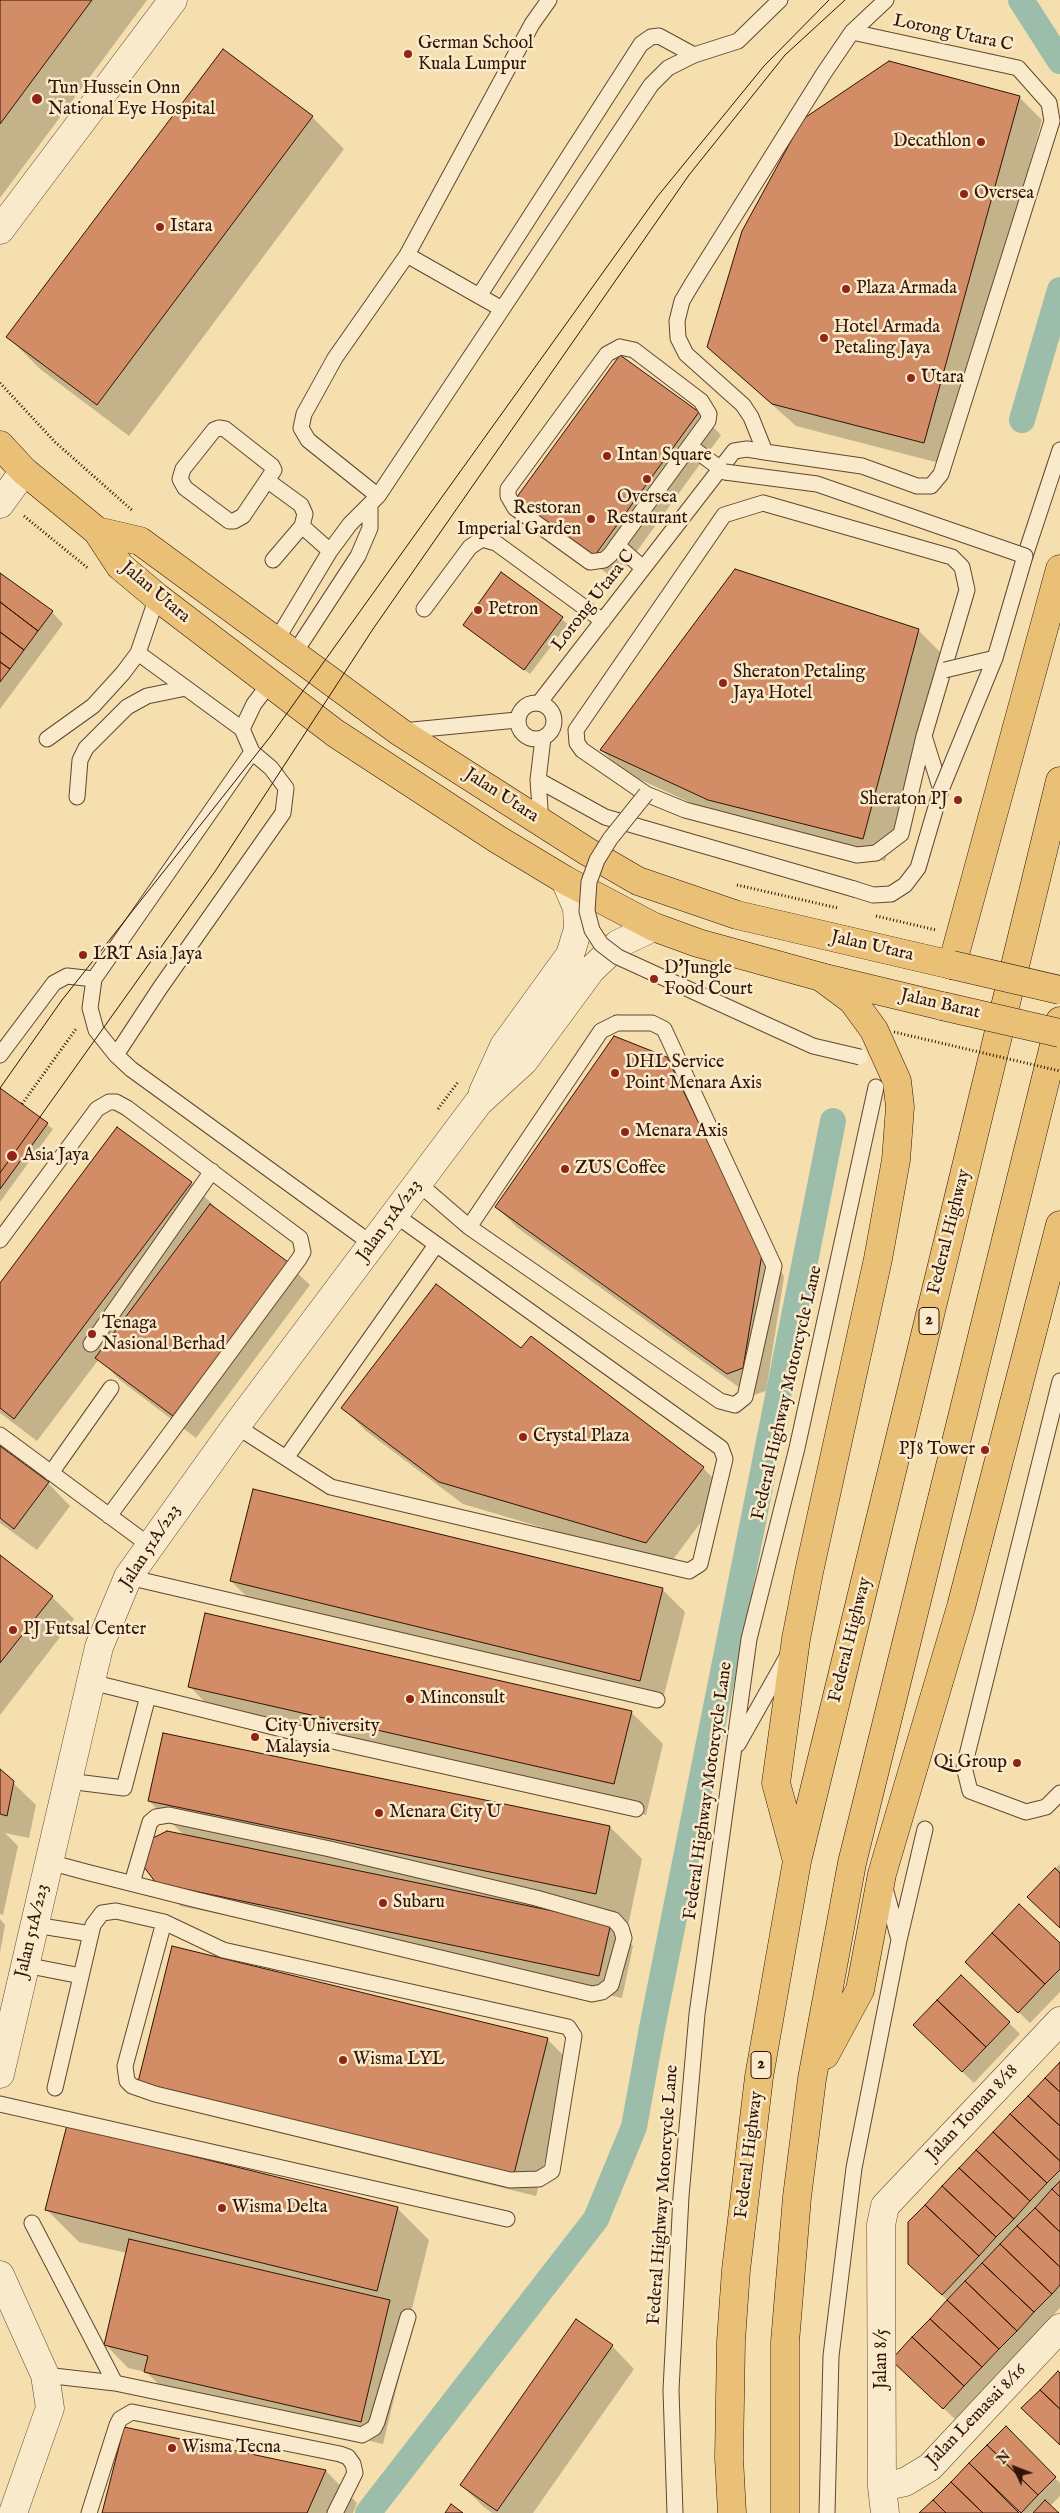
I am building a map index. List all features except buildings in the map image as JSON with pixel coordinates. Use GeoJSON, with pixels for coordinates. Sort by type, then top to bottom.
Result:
{"type":"FeatureCollection","features":[{"type":"Feature","properties":{"kind":"main road","name":"Jalan Utara"},"geometry":{"type":"LineString","coordinates":[[0,445],[24,471],[96,531],[120,566],[156,598],[343,738],[497,839],[565,880],[654,927],[698,943],[821,977]]}},
{"type":"Feature","properties":{"kind":"main road","name":"Jalan Utara"},"geometry":{"type":"LineString","coordinates":[[96,531],[140,541],[400,732],[588,852],[638,881],[737,915],[952,965]]}},
{"type":"Feature","properties":{"kind":"main road"},"geometry":{"type":"LineString","coordinates":[[1060,569],[952,965],[1060,990]]}},
{"type":"Feature","properties":{"kind":"main road","name":"Federal Highway"},"geometry":{"type":"LineString","coordinates":[[732,2513],[729,2458],[736,2270],[759,2077],[797,1861],[1060,781]]}},
{"type":"Feature","properties":{"kind":"main road"},"geometry":{"type":"LineString","coordinates":[[797,1861],[776,1783],[796,1639],[878,1259],[896,1160],[900,1107],[897,1081],[891,1064],[874,1030],[852,1000],[821,977]]}},
{"type":"Feature","properties":{"kind":"main road","name":"Jalan Barat"},"geometry":{"type":"LineString","coordinates":[[821,977],[1060,1033]]}},
{"type":"Feature","properties":{"kind":"main road"},"geometry":{"type":"LineString","coordinates":[[785,2513],[785,2342],[797,2197],[812,2079],[852,1863],[1060,1021]]}},
{"type":"Feature","properties":{"kind":"main road"},"geometry":{"type":"LineString","coordinates":[[812,2079],[860,1990],[882,1874],[961,1607],[1060,1225]]}},
{"type":"Feature","properties":{"kind":"street"},"geometry":{"type":"LineString","coordinates":[[0,230],[173,0]]}},
{"type":"Feature","properties":{"kind":"street"},"geometry":{"type":"LineString","coordinates":[[0,504],[24,471]]}},
{"type":"Feature","properties":{"kind":"street","name":"Jalan 51A/223"},"geometry":{"type":"LineString","coordinates":[[478,1103],[504,1046],[570,955],[578,929],[577,908],[565,880]]}},
{"type":"Feature","properties":{"kind":"street","name":"Jalan 51A/223"},"geometry":{"type":"LineString","coordinates":[[2,2059],[99,1646],[128,1577],[149,1545],[236,1426],[478,1103],[524,1061],[591,970],[618,944],[654,927]]}},
{"type":"Feature","properties":{"kind":"street","name":"Jalan Toman 8/18"},"geometry":{"type":"LineString","coordinates":[[885,2206],[1060,2020]]}},
{"type":"Feature","properties":{"kind":"street","name":"Jalan 8/5"},"geometry":{"type":"LineString","coordinates":[[884,2500],[881,2225],[885,2206]]}},
{"type":"Feature","properties":{"kind":"street"},"geometry":{"type":"LineString","coordinates":[[0,2275],[45,2375],[50,2408],[14,2513]]}},
{"type":"Feature","properties":{"kind":"street","name":"Jalan Lemasai 8/16"},"geometry":{"type":"LineString","coordinates":[[884,2500],[905,2482],[930,2467],[1060,2328]]}},
{"type":"Feature","properties":{"kind":"lane"},"geometry":{"type":"LineString","coordinates":[[374,501],[308,440],[304,434],[302,421],[335,358],[407,255],[532,24],[549,0]]}},
{"type":"Feature","properties":{"kind":"lane"},"geometry":{"type":"LineString","coordinates":[[285,648],[330,551],[350,524],[374,501],[651,85],[668,68],[694,55],[738,41],[780,0]]}},
{"type":"Feature","properties":{"kind":"lane"},"geometry":{"type":"LineString","coordinates":[[765,452],[751,417],[743,405],[686,354],[678,338],[677,321],[682,301],[852,32],[886,0]]}},
{"type":"Feature","properties":{"kind":"lane","name":"Lorong Utara C"},"geometry":{"type":"LineString","coordinates":[[538,703],[722,470],[730,455],[740,450],[765,452],[862,466],[917,486],[932,486],[941,474],[1052,121],[1049,102],[1021,71],[1014,66],[852,32]]}},
{"type":"Feature","properties":{"kind":"lane"},"geometry":{"type":"LineString","coordinates":[[479,296],[641,44],[651,37],[659,36],[694,55]]}},
{"type":"Feature","properties":{"kind":"lane"},"geometry":{"type":"LineString","coordinates":[[407,255],[502,309]]}},
{"type":"Feature","properties":{"kind":"lane"},"geometry":{"type":"LineString","coordinates":[[620,347],[634,350],[706,406],[708,421],[691,446],[617,546],[604,560],[590,562],[515,508],[508,496],[512,482],[607,354],[620,347]]}},
{"type":"Feature","properties":{"kind":"lane"},"geometry":{"type":"LineString","coordinates":[[219,428],[225,429],[272,466],[274,470],[268,481],[243,516],[234,521],[228,521],[185,488],[180,479],[183,469],[214,430],[219,428]]}},
{"type":"Feature","properties":{"kind":"lane"},"geometry":{"type":"LineString","coordinates":[[691,446],[722,470],[817,484],[1025,556]]}},
{"type":"Feature","properties":{"kind":"lane"},"geometry":{"type":"LineString","coordinates":[[538,780],[605,816],[873,895],[891,894],[905,885],[918,868],[941,790],[995,658],[1025,556],[1060,450]]}},
{"type":"Feature","properties":{"kind":"lane"},"geometry":{"type":"LineString","coordinates":[[268,481],[301,505],[304,514],[302,526],[273,560]]}},
{"type":"Feature","properties":{"kind":"lane"},"geometry":{"type":"LineString","coordinates":[[285,648],[358,556],[370,528],[374,501]]}},
{"type":"Feature","properties":{"kind":"lane"},"geometry":{"type":"LineString","coordinates":[[764,503],[952,557],[962,567],[967,590],[924,736],[901,834],[876,853],[857,854],[685,810],[646,794],[582,750],[577,743],[576,730],[724,515],[764,503]]}},
{"type":"Feature","properties":{"kind":"lane"},"geometry":{"type":"LineString","coordinates":[[302,526],[330,551]]}},
{"type":"Feature","properties":{"kind":"lane"},"geometry":{"type":"LineString","coordinates":[[424,609],[470,547],[482,539],[496,543],[603,621]]}},
{"type":"Feature","properties":{"kind":"lane"},"geometry":{"type":"LineString","coordinates":[[617,546],[643,568]]}},
{"type":"Feature","properties":{"kind":"lane"},"geometry":{"type":"LineString","coordinates":[[47,739],[72,723],[108,692],[138,653],[156,598]]}},
{"type":"Feature","properties":{"kind":"lane"},"geometry":{"type":"LineString","coordinates":[[116,1055],[160,988],[283,813],[286,788],[271,768],[252,752],[242,729],[138,653]]}},
{"type":"Feature","properties":{"kind":"lane"},"geometry":{"type":"LineString","coordinates":[[944,670],[995,658]]}},
{"type":"Feature","properties":{"kind":"lane"},"geometry":{"type":"LineString","coordinates":[[242,729],[254,704],[270,683]]}},
{"type":"Feature","properties":{"kind":"lane"},"geometry":{"type":"LineString","coordinates":[[77,797],[80,760],[86,748],[126,707],[147,696],[186,688]]}},
{"type":"Feature","properties":{"kind":"lane"},"geometry":{"type":"LineString","coordinates":[[108,692],[126,707]]}},
{"type":"Feature","properties":{"kind":"lane"},"geometry":{"type":"LineString","coordinates":[[541,822],[538,780],[544,738],[552,730],[554,718],[549,708],[538,703],[527,705],[519,714],[517,720],[523,734],[533,739],[544,738]]}},
{"type":"Feature","properties":{"kind":"lane"},"geometry":{"type":"LineString","coordinates":[[400,732],[517,720]]}},
{"type":"Feature","properties":{"kind":"lane"},"geometry":{"type":"LineString","coordinates":[[924,736],[941,790]]}},
{"type":"Feature","properties":{"kind":"lane"},"geometry":{"type":"LineString","coordinates":[[252,752],[94,979],[90,1008],[96,1030],[116,1055],[131,1069],[372,1244]]}},
{"type":"Feature","properties":{"kind":"lane"},"geometry":{"type":"LineString","coordinates":[[646,794],[610,839],[597,860],[589,882],[587,911],[592,930],[602,944],[618,957],[813,1046],[891,1064]]}},
{"type":"Feature","properties":{"kind":"lane"},"geometry":{"type":"LineString","coordinates":[[0,1055],[54,983],[67,976],[94,979]]}},
{"type":"Feature","properties":{"kind":"lane"},"geometry":{"type":"LineString","coordinates":[[418,1183],[469,1227],[720,1401],[735,1404],[745,1397],[774,1266],[664,1028],[652,1023],[617,1023],[601,1031],[469,1227]]}},
{"type":"Feature","properties":{"kind":"lane","name":"Federal Highway Motorcycle Lane"},"geometry":{"type":"LineString","coordinates":[[675,2513],[671,2390],[680,2196],[697,2014],[750,1639],[797,1448],[876,1087]]}},
{"type":"Feature","properties":{"kind":"lane"},"geometry":{"type":"LineString","coordinates":[[0,1240],[97,1109],[109,1102],[123,1105],[295,1232],[300,1238],[303,1252],[109,1516]]}},
{"type":"Feature","properties":{"kind":"lane"},"geometry":{"type":"LineString","coordinates":[[91,1344],[212,1171]]}},
{"type":"Feature","properties":{"kind":"lane"},"geometry":{"type":"LineString","coordinates":[[236,1426],[331,1487],[689,1571],[700,1564],[725,1459],[721,1448],[436,1246],[394,1214]]}},
{"type":"Feature","properties":{"kind":"lane"},"geometry":{"type":"LineString","coordinates":[[286,1458],[436,1246]]}},
{"type":"Feature","properties":{"kind":"lane"},"geometry":{"type":"LineString","coordinates":[[1060,1381],[964,1768],[970,1791],[1026,1812],[1046,1807],[1060,1793]]}},
{"type":"Feature","properties":{"kind":"lane"},"geometry":{"type":"LineString","coordinates":[[51,1473],[112,1388]]}},
{"type":"Feature","properties":{"kind":"lane"},"geometry":{"type":"LineString","coordinates":[[0,1435],[149,1545]]}},
{"type":"Feature","properties":{"kind":"lane"},"geometry":{"type":"LineString","coordinates":[[128,1577],[657,1700]]}},
{"type":"Feature","properties":{"kind":"lane"},"geometry":{"type":"LineString","coordinates":[[734,1752],[796,1639]]}},
{"type":"Feature","properties":{"kind":"lane"},"geometry":{"type":"LineString","coordinates":[[91,1682],[310,1736],[636,1809]]}},
{"type":"Feature","properties":{"kind":"lane"},"geometry":{"type":"LineString","coordinates":[[68,1781],[124,1788],[148,1696]]}},
{"type":"Feature","properties":{"kind":"lane"},"geometry":{"type":"LineString","coordinates":[[49,1862],[132,1883],[592,1994],[602,1992],[611,1985],[624,1938],[621,1928],[614,1920],[536,1898],[330,1849],[170,1815],[156,1817],[150,1822],[132,1883]]}},
{"type":"Feature","properties":{"kind":"lane"},"geometry":{"type":"LineString","coordinates":[[827,2513],[831,2356],[852,2188],[899,1940],[925,1829]]}},
{"type":"Feature","properties":{"kind":"lane"},"geometry":{"type":"LineString","coordinates":[[882,1874],[899,1940]]}},
{"type":"Feature","properties":{"kind":"lane"},"geometry":{"type":"LineString","coordinates":[[56,2088],[91,1934],[96,1918],[108,1911],[164,1922],[223,1950],[568,2027],[574,2036],[552,2171],[539,2179],[510,2180],[155,2094],[132,2086],[127,2081],[125,2066],[164,1922]]}},
{"type":"Feature","properties":{"kind":"lane"},"geometry":{"type":"LineString","coordinates":[[35,1925],[91,1934]]}},
{"type":"Feature","properties":{"kind":"lane"},"geometry":{"type":"LineString","coordinates":[[25,1965],[82,1976]]}},
{"type":"Feature","properties":{"kind":"lane"},"geometry":{"type":"LineString","coordinates":[[0,2104],[507,2219]]}},
{"type":"Feature","properties":{"kind":"lane"},"geometry":{"type":"LineString","coordinates":[[32,2223],[115,2383]]}},
{"type":"Feature","properties":{"kind":"lane"},"geometry":{"type":"LineString","coordinates":[[45,2375],[115,2383],[362,2435],[374,2428],[408,2317]]}},
{"type":"Feature","properties":{"kind":"lane"},"geometry":{"type":"LineString","coordinates":[[89,2513],[120,2419],[132,2412],[139,2412],[348,2457],[353,2464],[355,2473],[335,2513]]}},
{"type":"Feature","properties":{"kind":"path"},"geometry":{"type":"LineString","coordinates":[[733,884],[846,910]]}},
{"type":"Feature","properties":{"kind":"path"},"geometry":{"type":"LineString","coordinates":[[875,916],[941,931]]}},
{"type":"Feature","properties":{"kind":"path"},"geometry":{"type":"LineString","coordinates":[[22,1104],[90,1008]]}},
{"type":"Feature","properties":{"kind":"path"},"geometry":{"type":"LineString","coordinates":[[894,1032],[1060,1072]]}},
{"type":"Feature","properties":{"kind":"waterway"},"geometry":{"type":"LineString","coordinates":[[1021,0],[1060,61]]}},
{"type":"Feature","properties":{"kind":"waterway"},"geometry":{"type":"LineString","coordinates":[[1022,420],[1060,290]]}},
{"type":"Feature","properties":{"kind":"waterway"},"geometry":{"type":"LineString","coordinates":[[368,2513],[596,2219],[634,2127],[652,2028],[833,1121]]}},
{"type":"Feature","properties":{"kind":"tram line"},"geometry":{"type":"LineString","coordinates":[[0,1088],[62,1000],[270,737],[657,197],[764,66],[829,0]]}},
{"type":"Feature","properties":{"kind":"tram line"},"geometry":{"type":"LineString","coordinates":[[0,1173],[216,870],[373,629],[689,175],[785,55],[845,0]]}},
{"type":"Feature","properties":{"kind":"place","name":"German School Kuala Lumpur"},"geometry":{"type":"Point","coordinates":[408,54]}},
{"type":"Feature","properties":{"kind":"place","name":"Tun Hussein Onn National Eye Hospital"},"geometry":{"type":"Point","coordinates":[37,99]}},
{"type":"Feature","properties":{"kind":"place","name":"Decathlon"},"geometry":{"type":"Point","coordinates":[981,142]}},
{"type":"Feature","properties":{"kind":"place","name":"Oversea"},"geometry":{"type":"Point","coordinates":[964,194]}},
{"type":"Feature","properties":{"kind":"place","name":"Istara"},"geometry":{"type":"Point","coordinates":[160,227]}},
{"type":"Feature","properties":{"kind":"place","name":"Plaza Armada"},"geometry":{"type":"Point","coordinates":[846,289]}},
{"type":"Feature","properties":{"kind":"place","name":"Hotel Armada Petaling Jaya"},"geometry":{"type":"Point","coordinates":[824,338]}},
{"type":"Feature","properties":{"kind":"place","name":"Utara"},"geometry":{"type":"Point","coordinates":[911,378]}},
{"type":"Feature","properties":{"kind":"place","name":"Intan Square"},"geometry":{"type":"Point","coordinates":[607,456]}},
{"type":"Feature","properties":{"kind":"place","name":"Oversea Restaurant"},"geometry":{"type":"Point","coordinates":[647,479]}},
{"type":"Feature","properties":{"kind":"place","name":"Restoran Imperial Garden"},"geometry":{"type":"Point","coordinates":[591,519]}},
{"type":"Feature","properties":{"kind":"place","name":"Petron"},"geometry":{"type":"Point","coordinates":[478,610]}},
{"type":"Feature","properties":{"kind":"place","name":"Sheraton Petaling Jaya Hotel"},"geometry":{"type":"Point","coordinates":[723,683]}},
{"type":"Feature","properties":{"kind":"place","name":"Sheraton PJ"},"geometry":{"type":"Point","coordinates":[958,800]}},
{"type":"Feature","properties":{"kind":"place","name":"LRT Asia Jaya"},"geometry":{"type":"Point","coordinates":[83,955]}},
{"type":"Feature","properties":{"kind":"place","name":"D'Jungle Food Court"},"geometry":{"type":"Point","coordinates":[654,979]}},
{"type":"Feature","properties":{"kind":"place","name":"DHL Service Point Menara Axis"},"geometry":{"type":"Point","coordinates":[615,1073]}},
{"type":"Feature","properties":{"kind":"place","name":"Menara Axis"},"geometry":{"type":"Point","coordinates":[625,1132]}},
{"type":"Feature","properties":{"kind":"place","name":"Asia Jaya"},"geometry":{"type":"Point","coordinates":[12,1156]}},
{"type":"Feature","properties":{"kind":"place","name":"ZUS Coffee"},"geometry":{"type":"Point","coordinates":[565,1169]}},
{"type":"Feature","properties":{"kind":"place","name":"Tenaga Nasional Berhad"},"geometry":{"type":"Point","coordinates":[92,1334]}},
{"type":"Feature","properties":{"kind":"place","name":"Crystal Plaza"},"geometry":{"type":"Point","coordinates":[523,1437]}},
{"type":"Feature","properties":{"kind":"place","name":"PJ8 Tower"},"geometry":{"type":"Point","coordinates":[985,1450]}},
{"type":"Feature","properties":{"kind":"place","name":"PJ Futsal Center"},"geometry":{"type":"Point","coordinates":[13,1630]}},
{"type":"Feature","properties":{"kind":"place","name":"Minconsult"},"geometry":{"type":"Point","coordinates":[410,1699]}},
{"type":"Feature","properties":{"kind":"place","name":"City University Malaysia"},"geometry":{"type":"Point","coordinates":[255,1737]}},
{"type":"Feature","properties":{"kind":"place","name":"Qi Group"},"geometry":{"type":"Point","coordinates":[1017,1763]}},
{"type":"Feature","properties":{"kind":"place","name":"Menara City U"},"geometry":{"type":"Point","coordinates":[379,1813]}},
{"type":"Feature","properties":{"kind":"place","name":"Subaru"},"geometry":{"type":"Point","coordinates":[383,1903]}},
{"type":"Feature","properties":{"kind":"place","name":"Wisma LYL"},"geometry":{"type":"Point","coordinates":[343,2060]}},
{"type":"Feature","properties":{"kind":"place","name":"Wisma Delta"},"geometry":{"type":"Point","coordinates":[222,2208]}},
{"type":"Feature","properties":{"kind":"place","name":"Wisma Tecna"},"geometry":{"type":"Point","coordinates":[172,2448]}}]}
